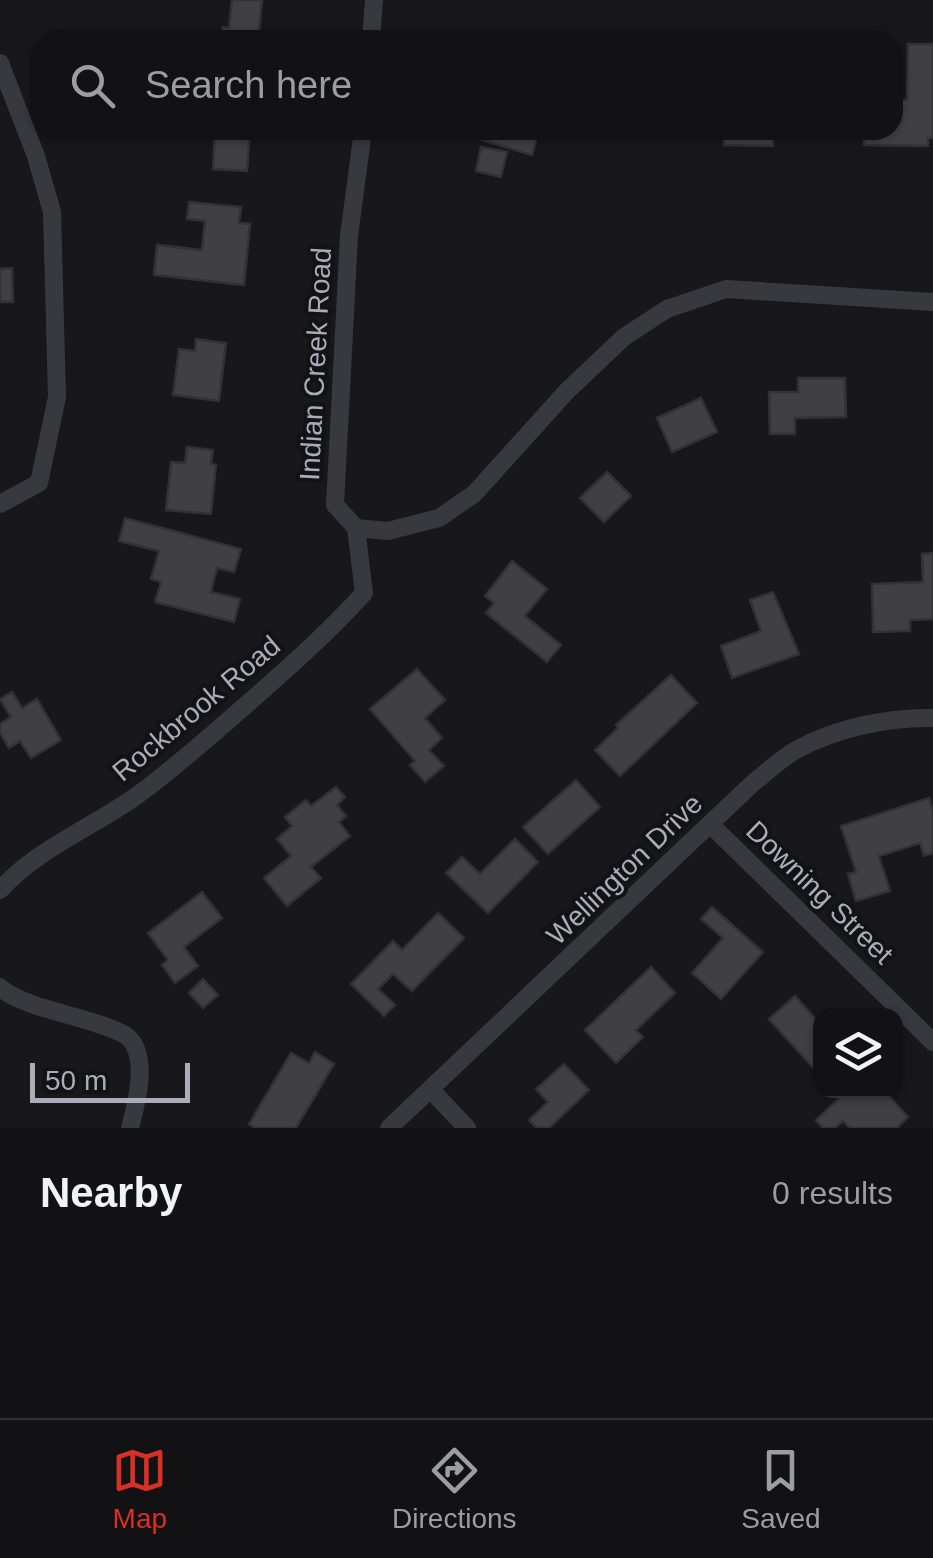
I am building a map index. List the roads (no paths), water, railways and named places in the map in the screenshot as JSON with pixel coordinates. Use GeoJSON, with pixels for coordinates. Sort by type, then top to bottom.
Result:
{"type":"FeatureCollection","features":[{"type":"Feature","properties":{"kind":"street"},"geometry":{"type":"LineString","coordinates":[[372,30],[374,0]]}},
{"type":"Feature","properties":{"kind":"street"},"geometry":{"type":"LineString","coordinates":[[0,63],[36,156],[52,212],[57,397],[39,482],[0,504]]}},
{"type":"Feature","properties":{"kind":"street","name":"Indian Creek Road"},"geometry":{"type":"LineString","coordinates":[[356,528],[335,505],[348,236],[362,140]]}},
{"type":"Feature","properties":{"kind":"street"},"geometry":{"type":"LineString","coordinates":[[356,528],[388,532],[439,518],[474,494],[567,391],[624,337],[667,309],[726,288],[933,302]]}},
{"type":"Feature","properties":{"kind":"street","name":"Rockbrook Road"},"geometry":{"type":"LineString","coordinates":[[0,890],[42,853],[136,796],[191,754],[352,607],[364,593],[356,528]]}},
{"type":"Feature","properties":{"kind":"street","name":"Wellington Drive"},"geometry":{"type":"LineString","coordinates":[[389,1128],[752,784],[796,751],[852,728],[933,718]]}},
{"type":"Feature","properties":{"kind":"street","name":"Downing Street"},"geometry":{"type":"LineString","coordinates":[[711,824],[933,1042]]}},
{"type":"Feature","properties":{"kind":"street"},"geometry":{"type":"LineString","coordinates":[[0,987],[38,1006],[107,1026],[130,1038],[138,1057],[140,1083],[130,1128]]}},
{"type":"Feature","properties":{"kind":"street"},"geometry":{"type":"LineString","coordinates":[[431,1090],[467,1128]]}}]}
